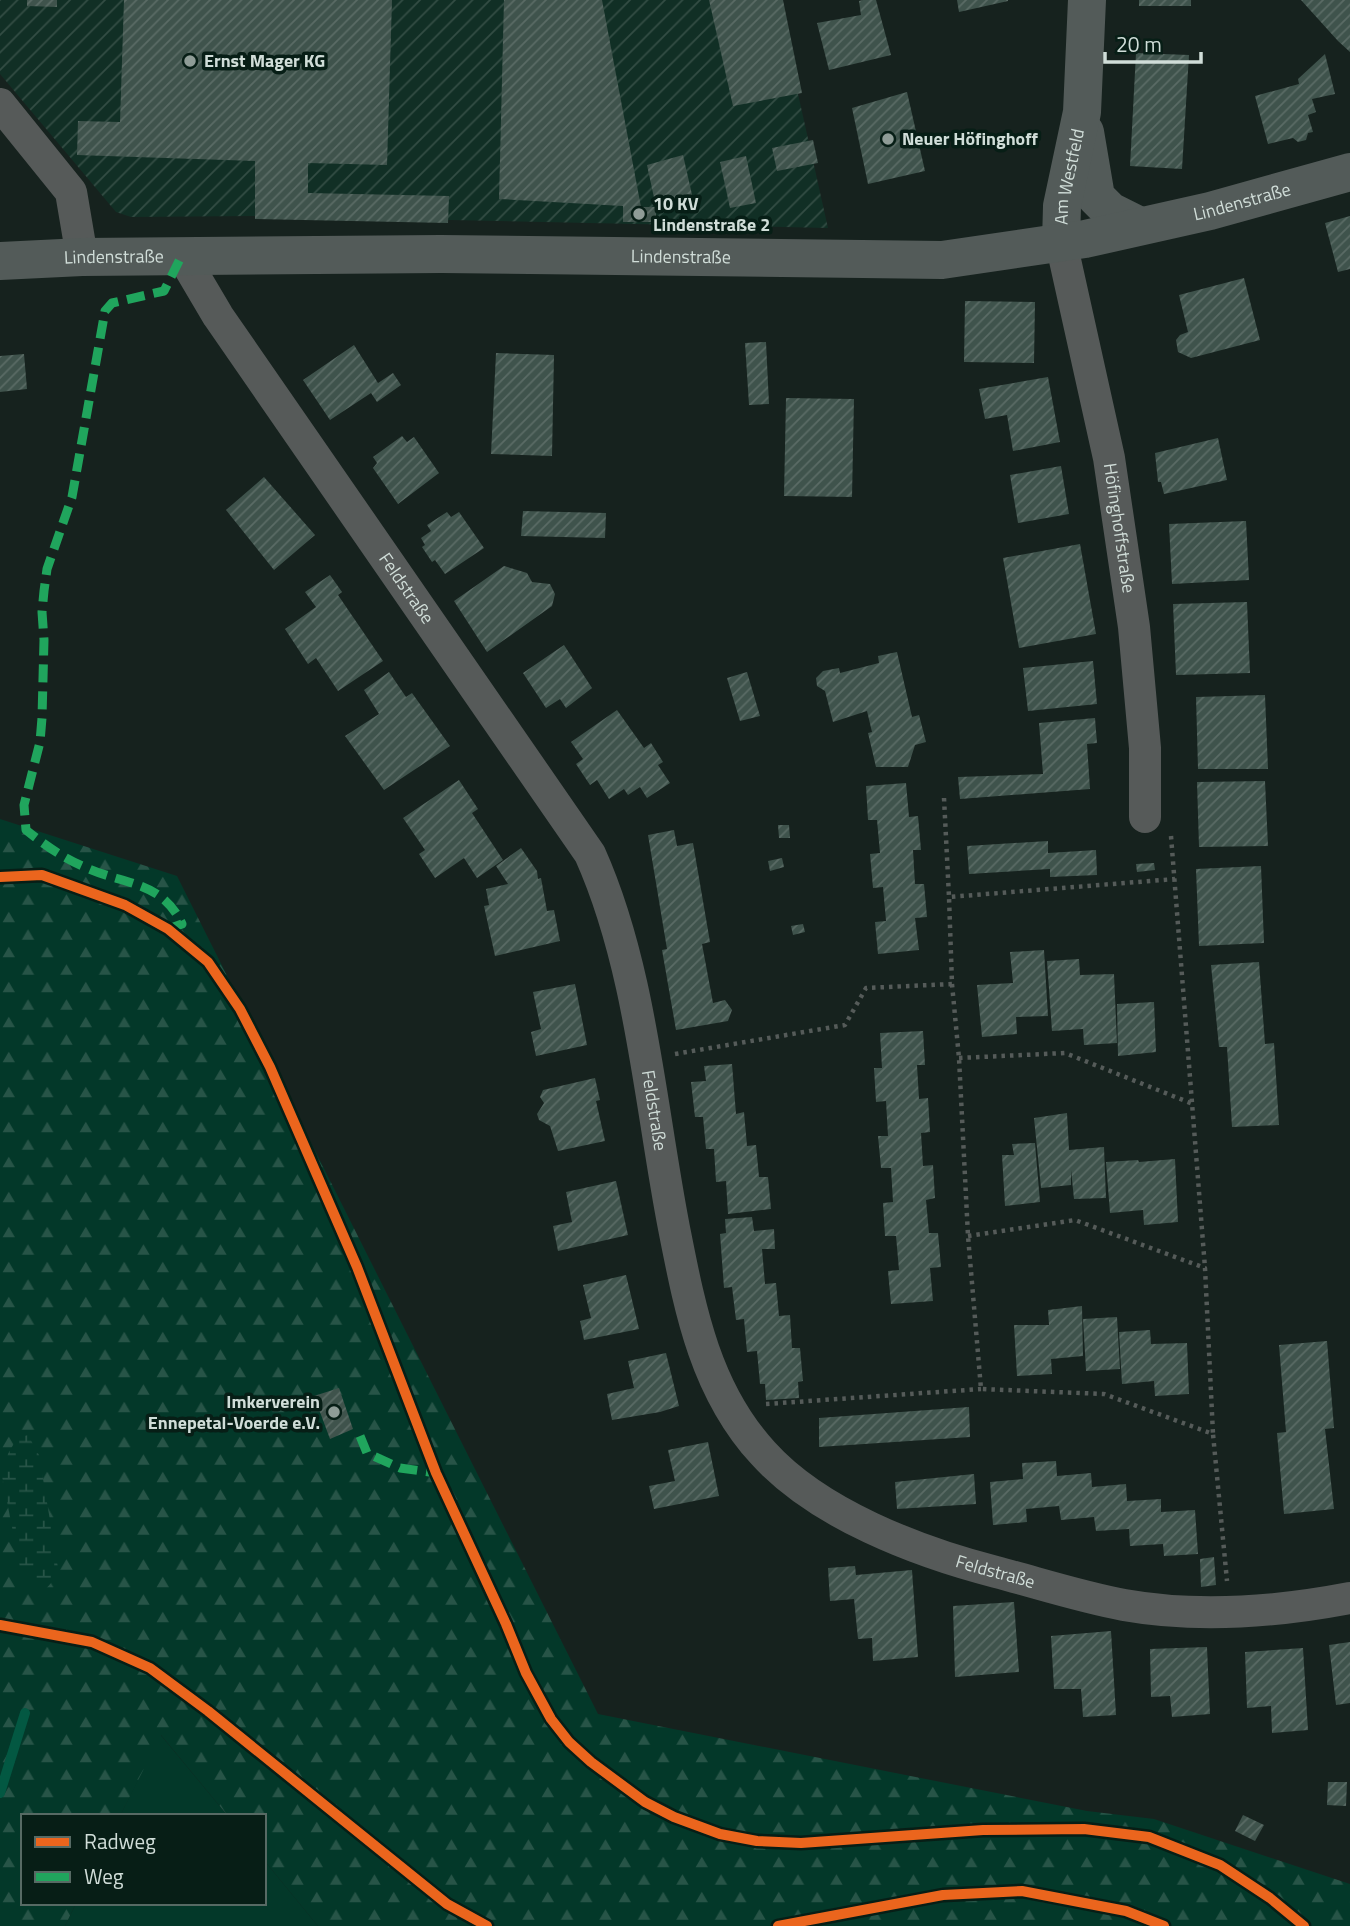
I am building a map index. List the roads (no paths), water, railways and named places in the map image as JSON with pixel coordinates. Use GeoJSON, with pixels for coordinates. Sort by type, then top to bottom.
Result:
{"type":"FeatureCollection","features":[{"type":"Feature","properties":{"kind":"main road","name":"Am Westfeld"},"geometry":{"type":"LineString","coordinates":[[1061,242],[1062,206],[1082,112],[1087,0]]}},
{"type":"Feature","properties":{"kind":"main road","name":"Am Westfeld"},"geometry":{"type":"LineString","coordinates":[[1082,112],[1096,197],[1110,211],[1138,225]]}},
{"type":"Feature","properties":{"kind":"main road","name":"Lindenstraße"},"geometry":{"type":"LineString","coordinates":[[0,261],[182,255],[441,254],[942,260],[1085,239],[1210,211],[1350,172]]}},
{"type":"Feature","properties":{"kind":"street"},"geometry":{"type":"LineString","coordinates":[[0,104],[71,192],[82,257]]}},
{"type":"Feature","properties":{"kind":"street","name":"Höfinghoffstraße"},"geometry":{"type":"LineString","coordinates":[[1061,242],[1109,458],[1130,601],[1145,748],[1145,817]]}},
{"type":"Feature","properties":{"kind":"street","name":"Feldstraße"},"geometry":{"type":"LineString","coordinates":[[182,255],[218,316],[590,854],[622,943],[690,1309],[708,1367],[729,1406],[763,1454],[803,1488],[861,1524],[972,1566],[1125,1605],[1230,1612],[1322,1604],[1350,1598]]}},
{"type":"Feature","properties":{"kind":"waterway"},"geometry":{"type":"LineString","coordinates":[[0,1793],[25,1713]]}},
{"type":"Feature","properties":{"kind":"place","name":"Ernst Mager KG"},"geometry":{"type":"Point","coordinates":[190,61]}},
{"type":"Feature","properties":{"kind":"place","name":"Neuer Höfinghoff"},"geometry":{"type":"Point","coordinates":[888,139]}},
{"type":"Feature","properties":{"kind":"place","name":"10 KV Lindenstraße 2"},"geometry":{"type":"Point","coordinates":[639,214]}},
{"type":"Feature","properties":{"kind":"place","name":"Imkerverein Ennepetal-Voerde e.V."},"geometry":{"type":"Point","coordinates":[334,1412]}}]}
